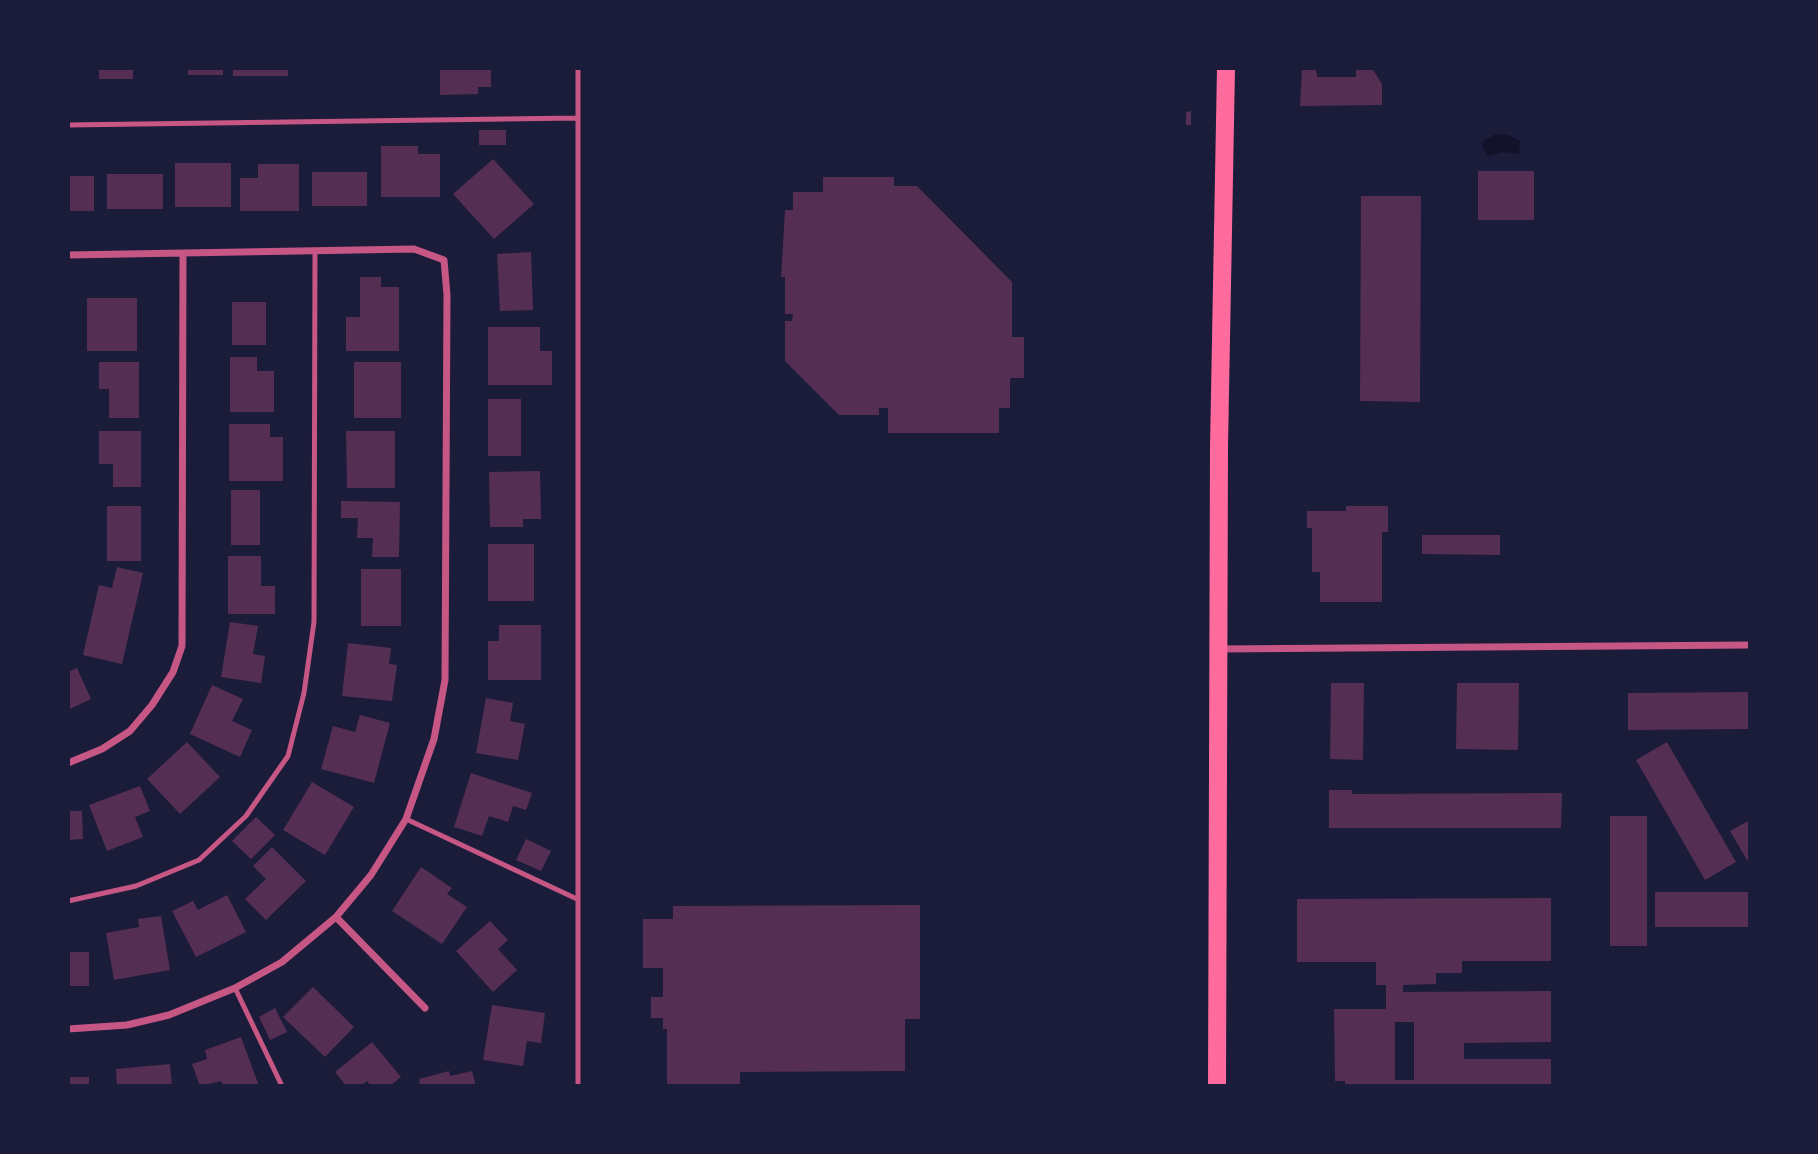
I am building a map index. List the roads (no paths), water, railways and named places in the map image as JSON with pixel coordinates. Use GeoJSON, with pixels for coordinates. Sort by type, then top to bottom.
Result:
{"type":"FeatureCollection","features":[{"type":"Feature","properties":{"kind":"main road"},"geometry":{"type":"LineString","coordinates":[[1217,1086],[1218,649],[1226,68]]}},
{"type":"Feature","properties":{"kind":"street"},"geometry":{"type":"LineString","coordinates":[[68,255],[414,249],[444,260],[447,295],[445,680],[434,739],[406,819],[371,875],[336,917],[282,962],[236,988],[158,1018],[127,1026],[68,1029]]}},
{"type":"Feature","properties":{"kind":"street"},"geometry":{"type":"LineString","coordinates":[[68,763],[102,748],[130,731],[166,683],[182,646],[183,254]]}},
{"type":"Feature","properties":{"kind":"street"},"geometry":{"type":"LineString","coordinates":[[1218,649],[1750,645]]}},
{"type":"Feature","properties":{"kind":"street"},"geometry":{"type":"LineString","coordinates":[[336,917],[425,1008]]}},
{"type":"Feature","properties":{"kind":"lane"},"geometry":{"type":"LineString","coordinates":[[578,68],[578,1086]]}},
{"type":"Feature","properties":{"kind":"lane"},"geometry":{"type":"LineString","coordinates":[[68,125],[577,118]]}},
{"type":"Feature","properties":{"kind":"lane"},"geometry":{"type":"LineString","coordinates":[[68,901],[136,886],[199,860],[246,816],[289,756],[304,693],[314,622],[315,251]]}},
{"type":"Feature","properties":{"kind":"lane"},"geometry":{"type":"LineString","coordinates":[[406,819],[577,899]]}},
{"type":"Feature","properties":{"kind":"lane"},"geometry":{"type":"LineString","coordinates":[[236,988],[282,1086]]}}]}
